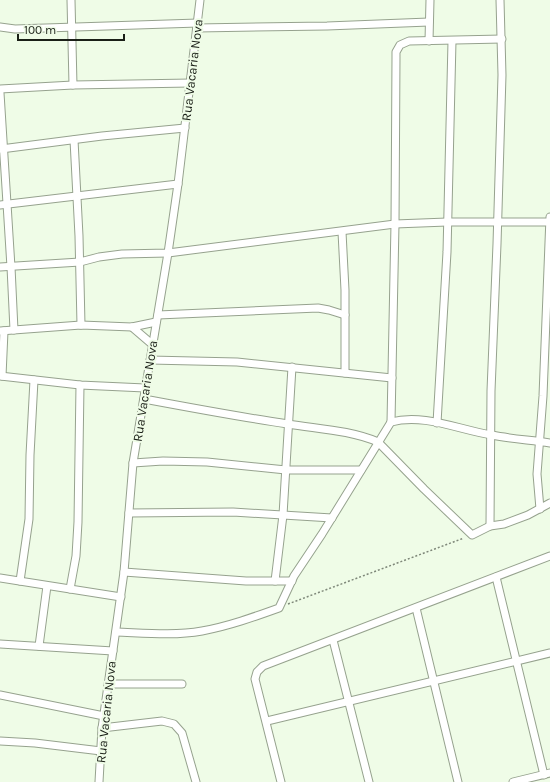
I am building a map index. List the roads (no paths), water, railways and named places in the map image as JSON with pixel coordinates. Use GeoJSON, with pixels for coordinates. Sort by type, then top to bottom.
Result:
{"type":"FeatureCollection","features":[{"type":"Feature","properties":{"kind":"street"},"geometry":{"type":"LineString","coordinates":[[72,0],[73,85]]}},
{"type":"Feature","properties":{"kind":"street","name":"Rua Vacaria Nova"},"geometry":{"type":"LineString","coordinates":[[99,782],[102,728],[124,572],[133,463],[178,184],[200,0]]}},
{"type":"Feature","properties":{"kind":"street"},"geometry":{"type":"LineString","coordinates":[[429,40],[430,0]]}},
{"type":"Feature","properties":{"kind":"street"},"geometry":{"type":"LineString","coordinates":[[490,526],[491,391],[502,75],[500,0]]}},
{"type":"Feature","properties":{"kind":"street"},"geometry":{"type":"LineString","coordinates":[[0,27],[15,29],[72,28],[138,24],[327,26],[429,22]]}},
{"type":"Feature","properties":{"kind":"street"},"geometry":{"type":"LineString","coordinates":[[116,632],[171,633],[201,631],[252,618],[279,608],[292,581],[391,422],[395,224],[396,52],[400,45],[405,42],[429,40],[452,41],[502,39]]}},
{"type":"Feature","properties":{"kind":"street"},"geometry":{"type":"LineString","coordinates":[[437,423],[447,222],[452,41]]}},
{"type":"Feature","properties":{"kind":"street"},"geometry":{"type":"LineString","coordinates":[[0,89],[73,85],[191,83]]}},
{"type":"Feature","properties":{"kind":"street"},"geometry":{"type":"LineString","coordinates":[[0,93],[4,204],[12,267],[14,330]]}},
{"type":"Feature","properties":{"kind":"street"},"geometry":{"type":"LineString","coordinates":[[2,149],[185,128]]}},
{"type":"Feature","properties":{"kind":"street"},"geometry":{"type":"LineString","coordinates":[[74,140],[80,262],[81,325]]}},
{"type":"Feature","properties":{"kind":"street"},"geometry":{"type":"LineString","coordinates":[[4,204],[178,184]]}},
{"type":"Feature","properties":{"kind":"street"},"geometry":{"type":"LineString","coordinates":[[540,509],[537,474],[543,396],[550,217]]}},
{"type":"Feature","properties":{"kind":"street"},"geometry":{"type":"LineString","coordinates":[[0,267],[80,262],[116,254],[168,253],[342,232],[395,224],[447,222],[550,222]]}},
{"type":"Feature","properties":{"kind":"street"},"geometry":{"type":"LineString","coordinates":[[342,232],[345,290],[345,374]]}},
{"type":"Feature","properties":{"kind":"street"},"geometry":{"type":"LineString","coordinates":[[145,388],[80,384],[1,376],[2,331],[81,325],[132,327],[157,318],[318,308],[344,315]]}},
{"type":"Feature","properties":{"kind":"street"},"geometry":{"type":"LineString","coordinates":[[132,327],[153,345]]}},
{"type":"Feature","properties":{"kind":"street"},"geometry":{"type":"LineString","coordinates":[[150,360],[237,362],[392,378]]}},
{"type":"Feature","properties":{"kind":"street"},"geometry":{"type":"LineString","coordinates":[[275,581],[283,515],[292,367]]}},
{"type":"Feature","properties":{"kind":"street"},"geometry":{"type":"LineString","coordinates":[[20,582],[29,519],[30,455],[34,380]]}},
{"type":"Feature","properties":{"kind":"street"},"geometry":{"type":"LineString","coordinates":[[70,589],[76,556],[78,522],[80,384]]}},
{"type":"Feature","properties":{"kind":"street"},"geometry":{"type":"LineString","coordinates":[[144,399],[350,433],[378,442],[424,490],[472,535],[490,526],[516,520],[550,503]]}},
{"type":"Feature","properties":{"kind":"street"},"geometry":{"type":"LineString","coordinates":[[391,422],[407,419],[437,423],[491,435],[550,443]]}},
{"type":"Feature","properties":{"kind":"street"},"geometry":{"type":"LineString","coordinates":[[133,463],[163,461],[207,462],[286,470],[361,470]]}},
{"type":"Feature","properties":{"kind":"street"},"geometry":{"type":"LineString","coordinates":[[129,513],[233,512],[332,518]]}},
{"type":"Feature","properties":{"kind":"street"},"geometry":{"type":"LineString","coordinates":[[281,782],[255,679],[257,672],[263,666],[550,556]]}},
{"type":"Feature","properties":{"kind":"street"},"geometry":{"type":"LineString","coordinates":[[124,572],[246,581],[292,581]]}},
{"type":"Feature","properties":{"kind":"street"},"geometry":{"type":"LineString","coordinates":[[496,577],[516,661],[547,774],[512,782]]}},
{"type":"Feature","properties":{"kind":"street"},"geometry":{"type":"LineString","coordinates":[[0,578],[121,597]]}},
{"type":"Feature","properties":{"kind":"street"},"geometry":{"type":"LineString","coordinates":[[39,646],[47,586]]}},
{"type":"Feature","properties":{"kind":"street"},"geometry":{"type":"LineString","coordinates":[[416,608],[458,782]]}},
{"type":"Feature","properties":{"kind":"street"},"geometry":{"type":"LineString","coordinates":[[333,640],[369,782]]}},
{"type":"Feature","properties":{"kind":"street"},"geometry":{"type":"LineString","coordinates":[[0,644],[113,651]]}},
{"type":"Feature","properties":{"kind":"street"},"geometry":{"type":"LineString","coordinates":[[266,721],[550,653]]}},
{"type":"Feature","properties":{"kind":"street"},"geometry":{"type":"LineString","coordinates":[[108,684],[182,684]]}},
{"type":"Feature","properties":{"kind":"street"},"geometry":{"type":"LineString","coordinates":[[0,695],[104,716]]}},
{"type":"Feature","properties":{"kind":"street"},"geometry":{"type":"LineString","coordinates":[[102,728],[162,721],[174,724],[179,728],[184,739],[196,782]]}},
{"type":"Feature","properties":{"kind":"street"},"geometry":{"type":"LineString","coordinates":[[0,741],[35,743],[101,751]]}}]}
